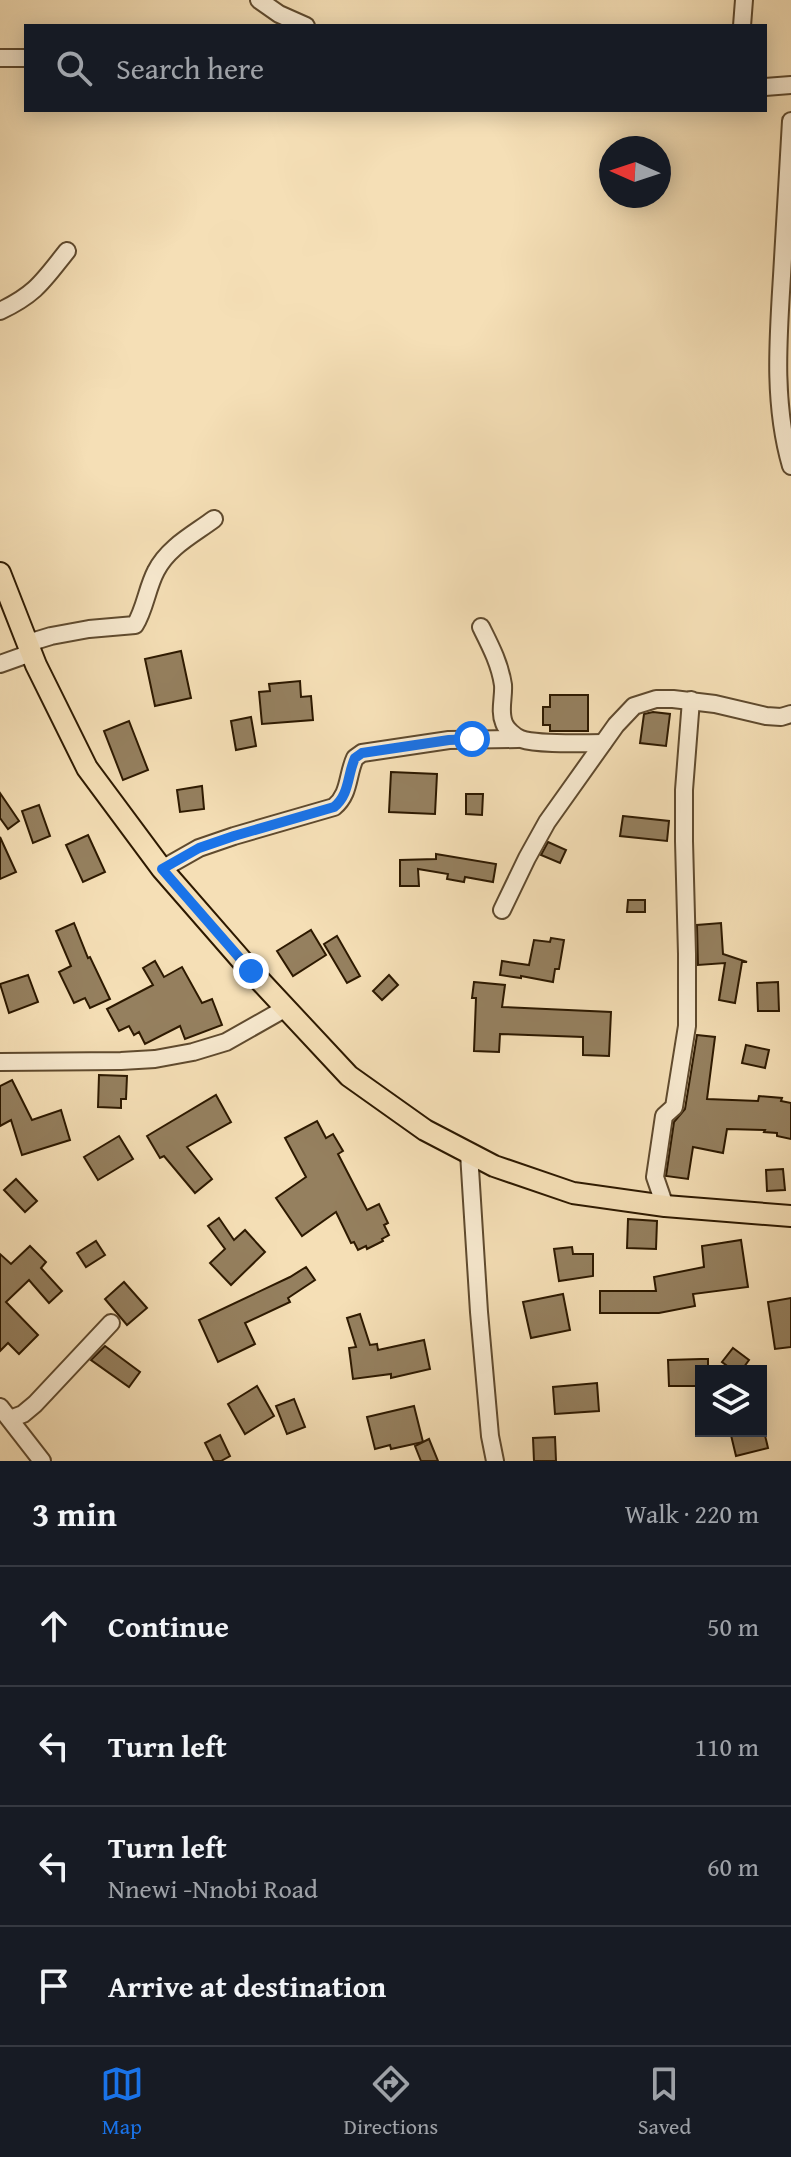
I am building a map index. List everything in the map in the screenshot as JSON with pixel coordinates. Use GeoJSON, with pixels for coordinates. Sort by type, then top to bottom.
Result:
{"type":"FeatureCollection","features":[{"type":"Feature","properties":{"kind":"main road"},"geometry":{"type":"LineString","coordinates":[[0,573],[29,648],[87,768],[162,869],[349,1076],[425,1130],[469,1153],[494,1166],[573,1193],[665,1206],[791,1216]]}},
{"type":"Feature","properties":{"kind":"street"},"geometry":{"type":"LineString","coordinates":[[259,0],[302,24]]}},
{"type":"Feature","properties":{"kind":"street"},"geometry":{"type":"LineString","coordinates":[[742,24],[744,0]]}},
{"type":"Feature","properties":{"kind":"street"},"geometry":{"type":"LineString","coordinates":[[0,58],[24,58]]}},
{"type":"Feature","properties":{"kind":"street"},"geometry":{"type":"LineString","coordinates":[[767,87],[791,85]]}},
{"type":"Feature","properties":{"kind":"street"},"geometry":{"type":"LineString","coordinates":[[791,121],[779,313],[778,399],[791,466]]}},
{"type":"Feature","properties":{"kind":"street"},"geometry":{"type":"LineString","coordinates":[[0,311],[26,299],[67,251]]}},
{"type":"Feature","properties":{"kind":"street"},"geometry":{"type":"LineString","coordinates":[[0,664],[51,636],[135,625],[158,567],[173,548],[214,519]]}},
{"type":"Feature","properties":{"kind":"street"},"geometry":{"type":"LineString","coordinates":[[481,627],[494,654],[503,686],[501,706],[504,723],[518,739]]}},
{"type":"Feature","properties":{"kind":"street"},"geometry":{"type":"LineString","coordinates":[[502,910],[547,822],[616,725],[634,706],[656,699],[691,700],[766,716],[791,714]]}},
{"type":"Feature","properties":{"kind":"street"},"geometry":{"type":"LineString","coordinates":[[665,1206],[655,1177],[664,1116],[674,1107],[687,1026],[684,790],[691,700]]}},
{"type":"Feature","properties":{"kind":"street"},"geometry":{"type":"LineString","coordinates":[[162,869],[199,848],[334,807],[347,789],[355,758],[362,753],[449,740],[603,743]]}},
{"type":"Feature","properties":{"kind":"street"},"geometry":{"type":"LineString","coordinates":[[0,1062],[121,1061],[193,1052],[226,1042],[286,1008]]}},
{"type":"Feature","properties":{"kind":"street"},"geometry":{"type":"LineString","coordinates":[[469,1153],[479,1312],[495,1461]]}},
{"type":"Feature","properties":{"kind":"street"},"geometry":{"type":"LineString","coordinates":[[5,1413],[23,1414],[35,1404],[111,1323]]}},
{"type":"Feature","properties":{"kind":"street"},"geometry":{"type":"LineString","coordinates":[[5,1413],[42,1461]]}},
{"type":"Feature","properties":{"kind":"building"},"geometry":{"type":"Polygon","coordinates":[[[181,651],[191,698],[155,706],[145,659],[181,651]]]}},
{"type":"Feature","properties":{"kind":"building"},"geometry":{"type":"Polygon","coordinates":[[[300,681],[301,697],[311,696],[313,720],[262,724],[259,692],[270,691],[269,684],[300,681]]]}},
{"type":"Feature","properties":{"kind":"building"},"geometry":{"type":"Polygon","coordinates":[[[550,695],[588,695],[588,731],[550,731],[550,725],[543,725],[543,707],[550,707],[550,695]]]}},
{"type":"Feature","properties":{"kind":"building"},"geometry":{"type":"Polygon","coordinates":[[[644,714],[670,714],[666,746],[640,743],[644,714]]]}},
{"type":"Feature","properties":{"kind":"building"},"geometry":{"type":"Polygon","coordinates":[[[251,717],[256,746],[236,750],[231,721],[251,717]]]}},
{"type":"Feature","properties":{"kind":"building"},"geometry":{"type":"Polygon","coordinates":[[[129,721],[148,770],[123,780],[104,731],[129,721]]]}},
{"type":"Feature","properties":{"kind":"building"},"geometry":{"type":"Polygon","coordinates":[[[391,772],[437,774],[435,814],[389,812],[391,772]]]}},
{"type":"Feature","properties":{"kind":"building"},"geometry":{"type":"Polygon","coordinates":[[[202,786],[204,809],[180,812],[177,790],[202,786]]]}},
{"type":"Feature","properties":{"kind":"building"},"geometry":{"type":"Polygon","coordinates":[[[0,793],[19,821],[8,829],[0,818],[0,793]]]}},
{"type":"Feature","properties":{"kind":"building"},"geometry":{"type":"Polygon","coordinates":[[[466,794],[483,794],[482,815],[466,814],[466,794]]]}},
{"type":"Feature","properties":{"kind":"building"},"geometry":{"type":"Polygon","coordinates":[[[39,805],[50,836],[33,843],[22,811],[39,805]]]}},
{"type":"Feature","properties":{"kind":"building"},"geometry":{"type":"Polygon","coordinates":[[[623,816],[669,821],[667,841],[620,836],[623,816]]]}},
{"type":"Feature","properties":{"kind":"building"},"geometry":{"type":"Polygon","coordinates":[[[88,835],[105,872],[83,882],[66,845],[88,835]]]}},
{"type":"Feature","properties":{"kind":"building"},"geometry":{"type":"Polygon","coordinates":[[[0,837],[16,872],[0,879],[0,837]]]}},
{"type":"Feature","properties":{"kind":"building"},"geometry":{"type":"Polygon","coordinates":[[[548,842],[566,850],[560,863],[541,855],[548,842]]]}},
{"type":"Feature","properties":{"kind":"building"},"geometry":{"type":"Polygon","coordinates":[[[436,854],[496,864],[493,882],[465,877],[464,882],[447,879],[448,874],[418,869],[419,886],[400,886],[400,860],[436,859],[436,854]]]}},
{"type":"Feature","properties":{"kind":"building"},"geometry":{"type":"Polygon","coordinates":[[[628,900],[645,900],[645,912],[627,912],[628,900]]]}},
{"type":"Feature","properties":{"kind":"building"},"geometry":{"type":"Polygon","coordinates":[[[74,923],[110,999],[90,1008],[85,998],[74,1003],[59,972],[71,966],[56,931],[74,923]]]}},
{"type":"Feature","properties":{"kind":"building"},"geometry":{"type":"Polygon","coordinates":[[[721,923],[723,954],[747,962],[742,962],[735,1003],[719,1000],[725,963],[698,965],[697,925],[721,923]]]}},
{"type":"Feature","properties":{"kind":"building"},"geometry":{"type":"Polygon","coordinates":[[[311,930],[326,955],[293,976],[277,951],[311,930]]]}},
{"type":"Feature","properties":{"kind":"building"},"geometry":{"type":"Polygon","coordinates":[[[337,936],[360,976],[347,983],[324,944],[337,936]]]}},
{"type":"Feature","properties":{"kind":"building"},"geometry":{"type":"Polygon","coordinates":[[[551,938],[564,940],[559,969],[555,969],[553,982],[500,975],[502,961],[529,965],[534,940],[550,942],[551,938]]]}},
{"type":"Feature","properties":{"kind":"building"},"geometry":{"type":"Polygon","coordinates":[[[155,961],[164,977],[182,967],[202,1003],[212,999],[222,1025],[185,1039],[180,1026],[145,1044],[139,1032],[134,1035],[129,1026],[119,1031],[107,1009],[153,985],[143,968],[155,961]]]}},
{"type":"Feature","properties":{"kind":"building"},"geometry":{"type":"Polygon","coordinates":[[[28,975],[38,1002],[9,1013],[0,984],[28,975]]]}},
{"type":"Feature","properties":{"kind":"building"},"geometry":{"type":"Polygon","coordinates":[[[389,975],[398,985],[382,1000],[373,991],[389,975]]]}},
{"type":"Feature","properties":{"kind":"building"},"geometry":{"type":"Polygon","coordinates":[[[474,982],[505,985],[502,1007],[611,1012],[609,1056],[583,1055],[583,1037],[500,1034],[499,1052],[474,1051],[474,982]]]}},
{"type":"Feature","properties":{"kind":"building"},"geometry":{"type":"Polygon","coordinates":[[[778,982],[779,1011],[758,1011],[757,983],[778,982]]]}},
{"type":"Feature","properties":{"kind":"building"},"geometry":{"type":"Polygon","coordinates":[[[697,1035],[715,1037],[707,1099],[758,1101],[759,1096],[782,1098],[781,1101],[791,1103],[791,1139],[765,1130],[727,1129],[723,1153],[693,1147],[688,1179],[666,1176],[674,1122],[685,1109],[697,1035]]]}},
{"type":"Feature","properties":{"kind":"building"},"geometry":{"type":"Polygon","coordinates":[[[746,1045],[769,1050],[765,1068],[742,1063],[746,1045]]]}},
{"type":"Feature","properties":{"kind":"building"},"geometry":{"type":"Polygon","coordinates":[[[99,1075],[127,1076],[126,1099],[121,1099],[121,1108],[98,1107],[99,1075]]]}},
{"type":"Feature","properties":{"kind":"building"},"geometry":{"type":"Polygon","coordinates":[[[12,1080],[32,1120],[61,1110],[70,1140],[22,1155],[11,1120],[0,1126],[0,1086],[12,1080]]]}},
{"type":"Feature","properties":{"kind":"building"},"geometry":{"type":"Polygon","coordinates":[[[216,1095],[231,1122],[187,1147],[212,1179],[195,1193],[164,1156],[160,1158],[147,1136],[216,1095]]]}},
{"type":"Feature","properties":{"kind":"building"},"geometry":{"type":"Polygon","coordinates":[[[317,1121],[326,1138],[333,1134],[343,1151],[338,1154],[367,1210],[379,1204],[388,1223],[384,1225],[389,1235],[367,1249],[366,1246],[358,1250],[354,1242],[351,1243],[336,1212],[302,1236],[276,1198],[306,1177],[285,1138],[317,1121]]]}},
{"type":"Feature","properties":{"kind":"building"},"geometry":{"type":"Polygon","coordinates":[[[119,1136],[133,1159],[98,1180],[84,1157],[119,1136]]]}},
{"type":"Feature","properties":{"kind":"building"},"geometry":{"type":"Polygon","coordinates":[[[783,1169],[785,1190],[767,1191],[766,1170],[783,1169]]]}},
{"type":"Feature","properties":{"kind":"building"},"geometry":{"type":"Polygon","coordinates":[[[16,1179],[37,1201],[25,1212],[4,1190],[16,1179]]]}},
{"type":"Feature","properties":{"kind":"building"},"geometry":{"type":"Polygon","coordinates":[[[219,1218],[234,1240],[245,1230],[265,1252],[231,1285],[210,1263],[225,1249],[208,1226],[219,1218]]]}},
{"type":"Feature","properties":{"kind":"building"},"geometry":{"type":"Polygon","coordinates":[[[628,1219],[657,1221],[656,1249],[627,1248],[628,1219]]]}},
{"type":"Feature","properties":{"kind":"building"},"geometry":{"type":"Polygon","coordinates":[[[741,1240],[748,1287],[693,1294],[695,1306],[659,1313],[600,1313],[600,1291],[656,1291],[654,1277],[704,1267],[702,1246],[741,1240]]]}},
{"type":"Feature","properties":{"kind":"building"},"geometry":{"type":"Polygon","coordinates":[[[96,1241],[105,1255],[86,1267],[77,1253],[96,1241]]]}},
{"type":"Feature","properties":{"kind":"building"},"geometry":{"type":"Polygon","coordinates":[[[30,1246],[46,1262],[41,1268],[62,1291],[49,1303],[29,1280],[6,1302],[38,1335],[19,1354],[8,1343],[0,1351],[0,1254],[11,1264],[30,1246]]]}},
{"type":"Feature","properties":{"kind":"building"},"geometry":{"type":"Polygon","coordinates":[[[572,1247],[573,1254],[593,1254],[593,1276],[559,1281],[554,1249],[572,1247]]]}},
{"type":"Feature","properties":{"kind":"building"},"geometry":{"type":"Polygon","coordinates":[[[306,1267],[315,1280],[288,1298],[290,1302],[245,1323],[255,1344],[218,1362],[199,1320],[306,1267]]]}},
{"type":"Feature","properties":{"kind":"building"},"geometry":{"type":"Polygon","coordinates":[[[124,1282],[147,1308],[127,1325],[105,1299],[124,1282]]]}},
{"type":"Feature","properties":{"kind":"building"},"geometry":{"type":"Polygon","coordinates":[[[563,1294],[570,1330],[531,1338],[523,1302],[563,1294]]]}},
{"type":"Feature","properties":{"kind":"building"},"geometry":{"type":"Polygon","coordinates":[[[791,1298],[791,1347],[775,1349],[768,1302],[791,1298]]]}},
{"type":"Feature","properties":{"kind":"building"},"geometry":{"type":"Polygon","coordinates":[[[360,1314],[370,1345],[377,1344],[378,1350],[424,1340],[430,1369],[391,1378],[391,1374],[353,1379],[349,1348],[356,1347],[347,1318],[360,1314]]]}},
{"type":"Feature","properties":{"kind":"building"},"geometry":{"type":"Polygon","coordinates":[[[105,1346],[140,1372],[129,1387],[91,1360],[105,1346]]]}},
{"type":"Feature","properties":{"kind":"building"},"geometry":{"type":"Polygon","coordinates":[[[733,1348],[749,1360],[745,1365],[726,1365],[722,1362],[733,1348]]]}},
{"type":"Feature","properties":{"kind":"building"},"geometry":{"type":"Polygon","coordinates":[[[708,1359],[708,1365],[695,1365],[695,1386],[669,1386],[668,1360],[708,1359]]]}},
{"type":"Feature","properties":{"kind":"building"},"geometry":{"type":"Polygon","coordinates":[[[597,1383],[599,1411],[555,1414],[553,1387],[597,1383]]]}},
{"type":"Feature","properties":{"kind":"building"},"geometry":{"type":"Polygon","coordinates":[[[257,1386],[274,1416],[245,1434],[228,1404],[257,1386]]]}},
{"type":"Feature","properties":{"kind":"building"},"geometry":{"type":"Polygon","coordinates":[[[294,1399],[305,1427],[287,1434],[276,1406],[294,1399]]]}},
{"type":"Feature","properties":{"kind":"building"},"geometry":{"type":"Polygon","coordinates":[[[414,1406],[423,1442],[375,1449],[367,1417],[414,1406]]]}},
{"type":"Feature","properties":{"kind":"building"},"geometry":{"type":"Polygon","coordinates":[[[220,1435],[230,1456],[214,1461],[205,1443],[220,1435]]]}},
{"type":"Feature","properties":{"kind":"building"},"geometry":{"type":"Polygon","coordinates":[[[555,1437],[556,1461],[534,1461],[533,1438],[555,1437]]]}},
{"type":"Feature","properties":{"kind":"building"},"geometry":{"type":"Polygon","coordinates":[[[731,1437],[765,1437],[768,1448],[736,1456],[731,1437]]]}},
{"type":"Feature","properties":{"kind":"building"},"geometry":{"type":"Polygon","coordinates":[[[429,1439],[438,1461],[421,1461],[415,1446],[429,1439]]]}},
{"type":"Feature","properties":{"kind":"route"},"geometry":{"type":"LineString","coordinates":[[251,971],[162,869],[199,848],[334,807],[347,789],[355,758],[362,753],[472,739]]}}]}
